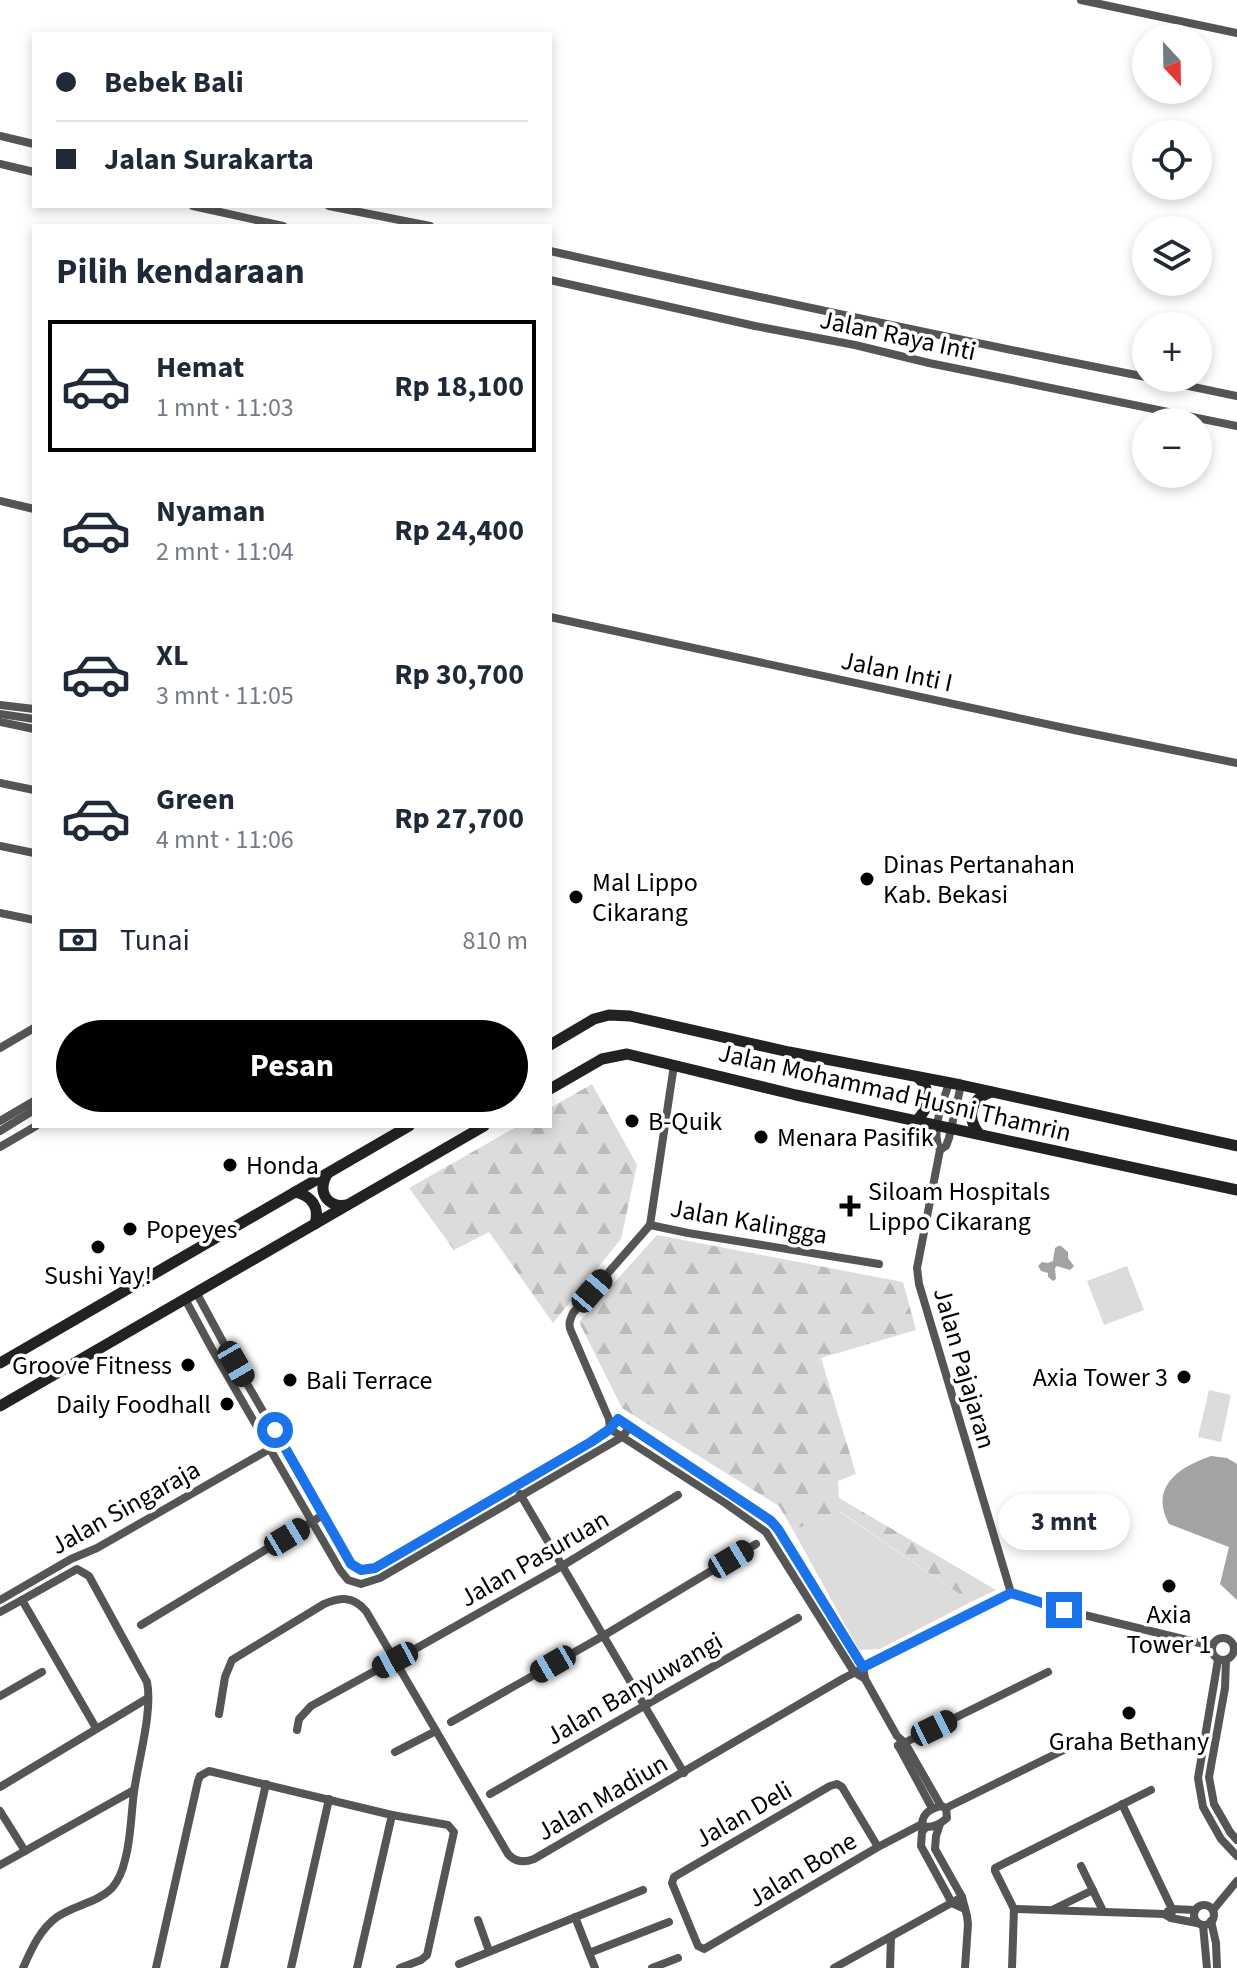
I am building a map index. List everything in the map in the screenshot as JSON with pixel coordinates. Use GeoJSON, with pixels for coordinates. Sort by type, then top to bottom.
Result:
{"type":"FeatureCollection","features":[{"type":"Feature","properties":{"kind":"street"},"geometry":{"type":"LineString","coordinates":[[1081,0],[1237,33]]}},
{"type":"Feature","properties":{"kind":"street"},"geometry":{"type":"LineString","coordinates":[[0,136],[32,144]]}},
{"type":"Feature","properties":{"kind":"street"},"geometry":{"type":"LineString","coordinates":[[0,164],[32,172]]}},
{"type":"Feature","properties":{"kind":"street"},"geometry":{"type":"LineString","coordinates":[[202,208],[274,224]]}},
{"type":"Feature","properties":{"kind":"street"},"geometry":{"type":"LineString","coordinates":[[339,208],[420,224]]}},
{"type":"Feature","properties":{"kind":"street","name":"Jalan Raya Inti"},"geometry":{"type":"LineString","coordinates":[[552,251],[974,344],[1132,375]]}},
{"type":"Feature","properties":{"kind":"street","name":"Jalan Raya Inti"},"geometry":{"type":"LineString","coordinates":[[552,280],[1237,426]]}},
{"type":"Feature","properties":{"kind":"street","name":"Jalan Raya Inti"},"geometry":{"type":"LineString","coordinates":[[1212,391],[1237,396]]}},
{"type":"Feature","properties":{"kind":"street"},"geometry":{"type":"LineString","coordinates":[[0,501],[32,509]]}},
{"type":"Feature","properties":{"kind":"street","name":"Jalan Inti I"},"geometry":{"type":"LineString","coordinates":[[552,617],[1237,763]]}},
{"type":"Feature","properties":{"kind":"street"},"geometry":{"type":"LineString","coordinates":[[0,705],[31,714]]}},
{"type":"Feature","properties":{"kind":"street"},"geometry":{"type":"LineString","coordinates":[[0,714],[31,714]]}},
{"type":"Feature","properties":{"kind":"street"},"geometry":{"type":"LineString","coordinates":[[0,722],[32,729]]}},
{"type":"Feature","properties":{"kind":"street"},"geometry":{"type":"LineString","coordinates":[[0,783],[32,790]]}},
{"type":"Feature","properties":{"kind":"street"},"geometry":{"type":"LineString","coordinates":[[0,846],[32,853]]}},
{"type":"Feature","properties":{"kind":"street"},"geometry":{"type":"LineString","coordinates":[[0,913],[32,920]]}},
{"type":"Feature","properties":{"kind":"street","name":"Jalan Mohammad Husni Thamrin"},"geometry":{"type":"LineString","coordinates":[[552,1044],[594,1019],[619,1015],[1237,1146]]}},
{"type":"Feature","properties":{"kind":"street"},"geometry":{"type":"LineString","coordinates":[[0,1048],[32,1029]]}},
{"type":"Feature","properties":{"kind":"street","name":"Jalan Mohammad Husni Thamrin"},"geometry":{"type":"LineString","coordinates":[[552,1088],[602,1059],[627,1054],[796,1095],[1237,1190]]}},
{"type":"Feature","properties":{"kind":"street"},"geometry":{"type":"LineString","coordinates":[[650,1225],[674,1065]]}},
{"type":"Feature","properties":{"kind":"street"},"geometry":{"type":"LineString","coordinates":[[916,1121],[927,1108],[928,1099],[924,1083],[918,1076]]}},
{"type":"Feature","properties":{"kind":"street","name":"Jalan Pajajaran"},"geometry":{"type":"LineString","coordinates":[[955,1084],[937,1125],[940,1150],[917,1268],[919,1284],[1011,1593]]}},
{"type":"Feature","properties":{"kind":"street","name":"Jalan Pajajaran"},"geometry":{"type":"LineString","coordinates":[[940,1150],[946,1146],[952,1129],[955,1084]]}},
{"type":"Feature","properties":{"kind":"street"},"geometry":{"type":"LineString","coordinates":[[979,1134],[970,1118],[971,1108],[984,1094],[993,1092]]}},
{"type":"Feature","properties":{"kind":"street"},"geometry":{"type":"LineString","coordinates":[[0,1121],[32,1102]]}},
{"type":"Feature","properties":{"kind":"street"},"geometry":{"type":"LineString","coordinates":[[0,1131],[32,1111]]}},
{"type":"Feature","properties":{"kind":"street"},"geometry":{"type":"LineString","coordinates":[[0,1147],[33,1128]]}},
{"type":"Feature","properties":{"kind":"street"},"geometry":{"type":"LineString","coordinates":[[0,1363],[406,1128]]}},
{"type":"Feature","properties":{"kind":"street"},"geometry":{"type":"LineString","coordinates":[[0,1406],[481,1128]]}},
{"type":"Feature","properties":{"kind":"street"},"geometry":{"type":"LineString","coordinates":[[328,1173],[322,1183],[322,1193],[328,1202],[337,1206],[348,1205]]}},
{"type":"Feature","properties":{"kind":"street"},"geometry":{"type":"LineString","coordinates":[[295,1192],[311,1199],[318,1216],[315,1224]]}},
{"type":"Feature","properties":{"kind":"street","name":"Jalan Kalingga"},"geometry":{"type":"LineString","coordinates":[[611,1421],[571,1331],[570,1319],[650,1225],[879,1264]]}},
{"type":"Feature","properties":{"kind":"street"},"geometry":{"type":"LineString","coordinates":[[191,1296],[282,1442],[351,1564],[361,1570],[375,1568],[515,1485],[611,1421]]}},
{"type":"Feature","properties":{"kind":"street"},"geometry":{"type":"LineString","coordinates":[[191,1296],[311,1522],[348,1580],[361,1584],[380,1578],[521,1496],[622,1437],[629,1428]]}},
{"type":"Feature","properties":{"kind":"street"},"geometry":{"type":"LineString","coordinates":[[611,1421],[629,1428],[771,1521],[778,1529],[863,1667],[865,1679],[900,1742],[947,1818],[933,1827],[924,1826]]}},
{"type":"Feature","properties":{"kind":"street"},"geometry":{"type":"LineString","coordinates":[[611,1421],[622,1437],[766,1532],[854,1672],[865,1679]]}},
{"type":"Feature","properties":{"kind":"street","name":"Jalan Singaraja"},"geometry":{"type":"LineString","coordinates":[[0,1600],[282,1442]]}},
{"type":"Feature","properties":{"kind":"street"},"geometry":{"type":"LineString","coordinates":[[515,1485],[684,1773]]}},
{"type":"Feature","properties":{"kind":"street","name":"Jalan Pasuruan"},"geometry":{"type":"LineString","coordinates":[[408,1653],[562,1566],[678,1495]]}},
{"type":"Feature","properties":{"kind":"street"},"geometry":{"type":"LineString","coordinates":[[141,1625],[323,1515]]}},
{"type":"Feature","properties":{"kind":"street"},"geometry":{"type":"LineString","coordinates":[[451,1722],[756,1544]]}},
{"type":"Feature","properties":{"kind":"street"},"geometry":{"type":"LineString","coordinates":[[0,1612],[77,1569],[89,1576],[147,1682],[148,1698],[125,1860],[112,1888],[100,1897],[56,1917],[43,1931],[23,1968]]}},
{"type":"Feature","properties":{"kind":"street"},"geometry":{"type":"LineString","coordinates":[[1011,1593],[1080,1614],[1212,1646]]}},
{"type":"Feature","properties":{"kind":"street","name":"Jalan Madiun"},"geometry":{"type":"LineString","coordinates":[[219,1714],[225,1677],[232,1660],[324,1604],[339,1597],[347,1598],[366,1611],[508,1854],[521,1862],[534,1859],[863,1667],[1011,1593]]}},
{"type":"Feature","properties":{"kind":"street"},"geometry":{"type":"LineString","coordinates":[[22,1600],[96,1728]]}},
{"type":"Feature","properties":{"kind":"street","name":"Jalan Banyuwangi"},"geometry":{"type":"LineString","coordinates":[[490,1794],[798,1618]]}},
{"type":"Feature","properties":{"kind":"street"},"geometry":{"type":"LineString","coordinates":[[1225,1637],[1232,1641],[1235,1648],[1233,1656],[1222,1660],[1213,1654],[1212,1646],[1217,1639],[1225,1637]]}},
{"type":"Feature","properties":{"kind":"street"},"geometry":{"type":"LineString","coordinates":[[297,1730],[299,1719],[311,1706],[395,1660]]}},
{"type":"Feature","properties":{"kind":"street"},"geometry":{"type":"LineString","coordinates":[[1222,1660],[1225,1688],[1209,1777],[1214,1804],[1237,1840]]}},
{"type":"Feature","properties":{"kind":"street"},"geometry":{"type":"LineString","coordinates":[[1222,1660],[1198,1778],[1203,1807],[1221,1839],[1237,1856]]}},
{"type":"Feature","properties":{"kind":"street"},"geometry":{"type":"LineString","coordinates":[[0,1696],[42,1672]]}},
{"type":"Feature","properties":{"kind":"street"},"geometry":{"type":"LineString","coordinates":[[900,1742],[1048,1672]]}},
{"type":"Feature","properties":{"kind":"street"},"geometry":{"type":"LineString","coordinates":[[0,1787],[148,1698]]}},
{"type":"Feature","properties":{"kind":"street"},"geometry":{"type":"LineString","coordinates":[[395,1752],[436,1731]]}},
{"type":"Feature","properties":{"kind":"street"},"geometry":{"type":"LineString","coordinates":[[965,1909],[952,1903],[921,1846],[926,1813],[1084,1740]]}},
{"type":"Feature","properties":{"kind":"street"},"geometry":{"type":"LineString","coordinates":[[156,1968],[200,1776],[209,1771],[452,1828],[454,1832],[427,1955],[400,1968]]}},
{"type":"Feature","properties":{"kind":"street"},"geometry":{"type":"LineString","coordinates":[[224,1968],[266,1784]]}},
{"type":"Feature","properties":{"kind":"street","name":"Jalan Deli"},"geometry":{"type":"LineString","coordinates":[[702,1949],[698,1946],[672,1883],[674,1877],[830,1786],[837,1784],[842,1787],[878,1847]]}},
{"type":"Feature","properties":{"kind":"street"},"geometry":{"type":"LineString","coordinates":[[0,1865],[134,1790]]}},
{"type":"Feature","properties":{"kind":"street"},"geometry":{"type":"LineString","coordinates":[[1012,1968],[1014,1909],[995,1868],[1151,1790]]}},
{"type":"Feature","properties":{"kind":"street"},"geometry":{"type":"LineString","coordinates":[[291,1968],[329,1799]]}},
{"type":"Feature","properties":{"kind":"street"},"geometry":{"type":"LineString","coordinates":[[1122,1804],[1169,1914]]}},
{"type":"Feature","properties":{"kind":"street"},"geometry":{"type":"LineString","coordinates":[[0,1811],[25,1851]]}},
{"type":"Feature","properties":{"kind":"street"},"geometry":{"type":"LineString","coordinates":[[357,1968],[392,1815]]}},
{"type":"Feature","properties":{"kind":"street"},"geometry":{"type":"LineString","coordinates":[[940,1824],[935,1849],[962,1897],[968,1924],[965,1968]]}},
{"type":"Feature","properties":{"kind":"street","name":"Jalan Bone"},"geometry":{"type":"LineString","coordinates":[[702,1949],[878,1847],[924,1826]]}},
{"type":"Feature","properties":{"kind":"street"},"geometry":{"type":"LineString","coordinates":[[1081,1866],[1103,1911]]}},
{"type":"Feature","properties":{"kind":"street"},"geometry":{"type":"LineString","coordinates":[[1169,1914],[1204,1923],[1214,1916],[1213,1910],[1237,1881]]}},
{"type":"Feature","properties":{"kind":"street"},"geometry":{"type":"LineString","coordinates":[[459,1964],[643,1890]]}},
{"type":"Feature","properties":{"kind":"street"},"geometry":{"type":"LineString","coordinates":[[1050,1911],[1093,1890]]}},
{"type":"Feature","properties":{"kind":"street"},"geometry":{"type":"LineString","coordinates":[[834,1968],[962,1897]]}},
{"type":"Feature","properties":{"kind":"street"},"geometry":{"type":"LineString","coordinates":[[1014,1909],[1169,1914],[1195,1910],[1204,1905],[1213,1910]]}},
{"type":"Feature","properties":{"kind":"street"},"geometry":{"type":"LineString","coordinates":[[1195,1910],[1194,1917],[1204,1923],[1216,1943],[1217,1968]]}},
{"type":"Feature","properties":{"kind":"street"},"geometry":{"type":"LineString","coordinates":[[575,1917],[595,1968]]}},
{"type":"Feature","properties":{"kind":"street"},"geometry":{"type":"LineString","coordinates":[[478,1920],[489,1951]]}},
{"type":"Feature","properties":{"kind":"street"},"geometry":{"type":"LineString","coordinates":[[589,1953],[669,1922]]}},
{"type":"Feature","properties":{"kind":"street"},"geometry":{"type":"LineString","coordinates":[[1204,1923],[1207,1968]]}},
{"type":"Feature","properties":{"kind":"street"},"geometry":{"type":"LineString","coordinates":[[890,1968],[891,1937]]}},
{"type":"Feature","properties":{"kind":"street"},"geometry":{"type":"LineString","coordinates":[[652,1968],[678,1958]]}},
{"type":"Feature","properties":{"kind":"green space"},"geometry":{"type":"Polygon","coordinates":[[[592,1084],[637,1165],[621,1239],[553,1323],[489,1232],[454,1250],[409,1188],[514,1128],[552,1128],[552,1107],[592,1084]]]}},
{"type":"Feature","properties":{"kind":"green space"},"geometry":{"type":"Polygon","coordinates":[[[657,1235],[903,1282],[916,1330],[821,1358],[856,1474],[838,1481],[839,1498],[996,1590],[971,1602],[841,1512],[793,1530],[779,1506],[622,1408],[579,1322],[657,1235]]]}},
{"type":"Feature","properties":{"kind":"green space"},"geometry":{"type":"Polygon","coordinates":[[[1127,1266],[1144,1310],[1104,1325],[1087,1281],[1127,1266]]]}},
{"type":"Feature","properties":{"kind":"green space"},"geometry":{"type":"Polygon","coordinates":[[[1209,1390],[1231,1395],[1221,1442],[1198,1437],[1209,1390]]]}},
{"type":"Feature","properties":{"kind":"green space"},"geometry":{"type":"Polygon","coordinates":[[[840,1512],[971,1602],[880,1649],[859,1650],[793,1530],[840,1512]]]}},
{"type":"Feature","properties":{"kind":"shaded area"},"geometry":{"type":"Polygon","coordinates":[[[1058,1246],[1068,1252],[1074,1266],[1070,1270],[1057,1266],[1053,1281],[1038,1266],[1042,1262],[1053,1261],[1058,1246]]]}},
{"type":"Feature","properties":{"kind":"shaded area"},"geometry":{"type":"Polygon","coordinates":[[[1211,1456],[1227,1458],[1237,1464],[1237,1600],[1220,1584],[1229,1547],[1169,1524],[1164,1511],[1163,1499],[1170,1480],[1188,1466],[1211,1456]]]}},
{"type":"Feature","properties":{"kind":"place","name":"Dinas Pertanahan Kab. Bekasi"},"geometry":{"type":"Point","coordinates":[867,879]}},
{"type":"Feature","properties":{"kind":"place","name":"Mal Lippo Cikarang"},"geometry":{"type":"Point","coordinates":[576,897]}},
{"type":"Feature","properties":{"kind":"place","name":"B-Quik"},"geometry":{"type":"Point","coordinates":[632,1121]}},
{"type":"Feature","properties":{"kind":"place","name":"Menara Pasifik"},"geometry":{"type":"Point","coordinates":[761,1137]}},
{"type":"Feature","properties":{"kind":"place","name":"Honda"},"geometry":{"type":"Point","coordinates":[230,1165]}},
{"type":"Feature","properties":{"kind":"place","name":"Siloam Hospitals Lippo Cikarang"},"geometry":{"type":"Point","coordinates":[850,1206]}},
{"type":"Feature","properties":{"kind":"place","name":"Popeyes"},"geometry":{"type":"Point","coordinates":[130,1229]}},
{"type":"Feature","properties":{"kind":"place","name":"Sushi Yay!"},"geometry":{"type":"Point","coordinates":[98,1247]}},
{"type":"Feature","properties":{"kind":"place","name":"Groove Fitness"},"geometry":{"type":"Point","coordinates":[188,1365]}},
{"type":"Feature","properties":{"kind":"place","name":"Axia Tower 3"},"geometry":{"type":"Point","coordinates":[1184,1377]}},
{"type":"Feature","properties":{"kind":"place","name":"Bali Terrace"},"geometry":{"type":"Point","coordinates":[290,1380]}},
{"type":"Feature","properties":{"kind":"place","name":"Daily Foodhall"},"geometry":{"type":"Point","coordinates":[227,1404]}},
{"type":"Feature","properties":{"kind":"place","name":"Axia Tower 1"},"geometry":{"type":"Point","coordinates":[1169,1586]}},
{"type":"Feature","properties":{"kind":"place","name":"Graha Bethany"},"geometry":{"type":"Point","coordinates":[1129,1713]}},
{"type":"Feature","properties":{"kind":"route"},"geometry":{"type":"LineString","coordinates":[[275,1430],[351,1564],[361,1570],[375,1568],[591,1442],[610,1429],[618,1419],[771,1521],[863,1667],[1011,1593],[1064,1610]]}}]}
